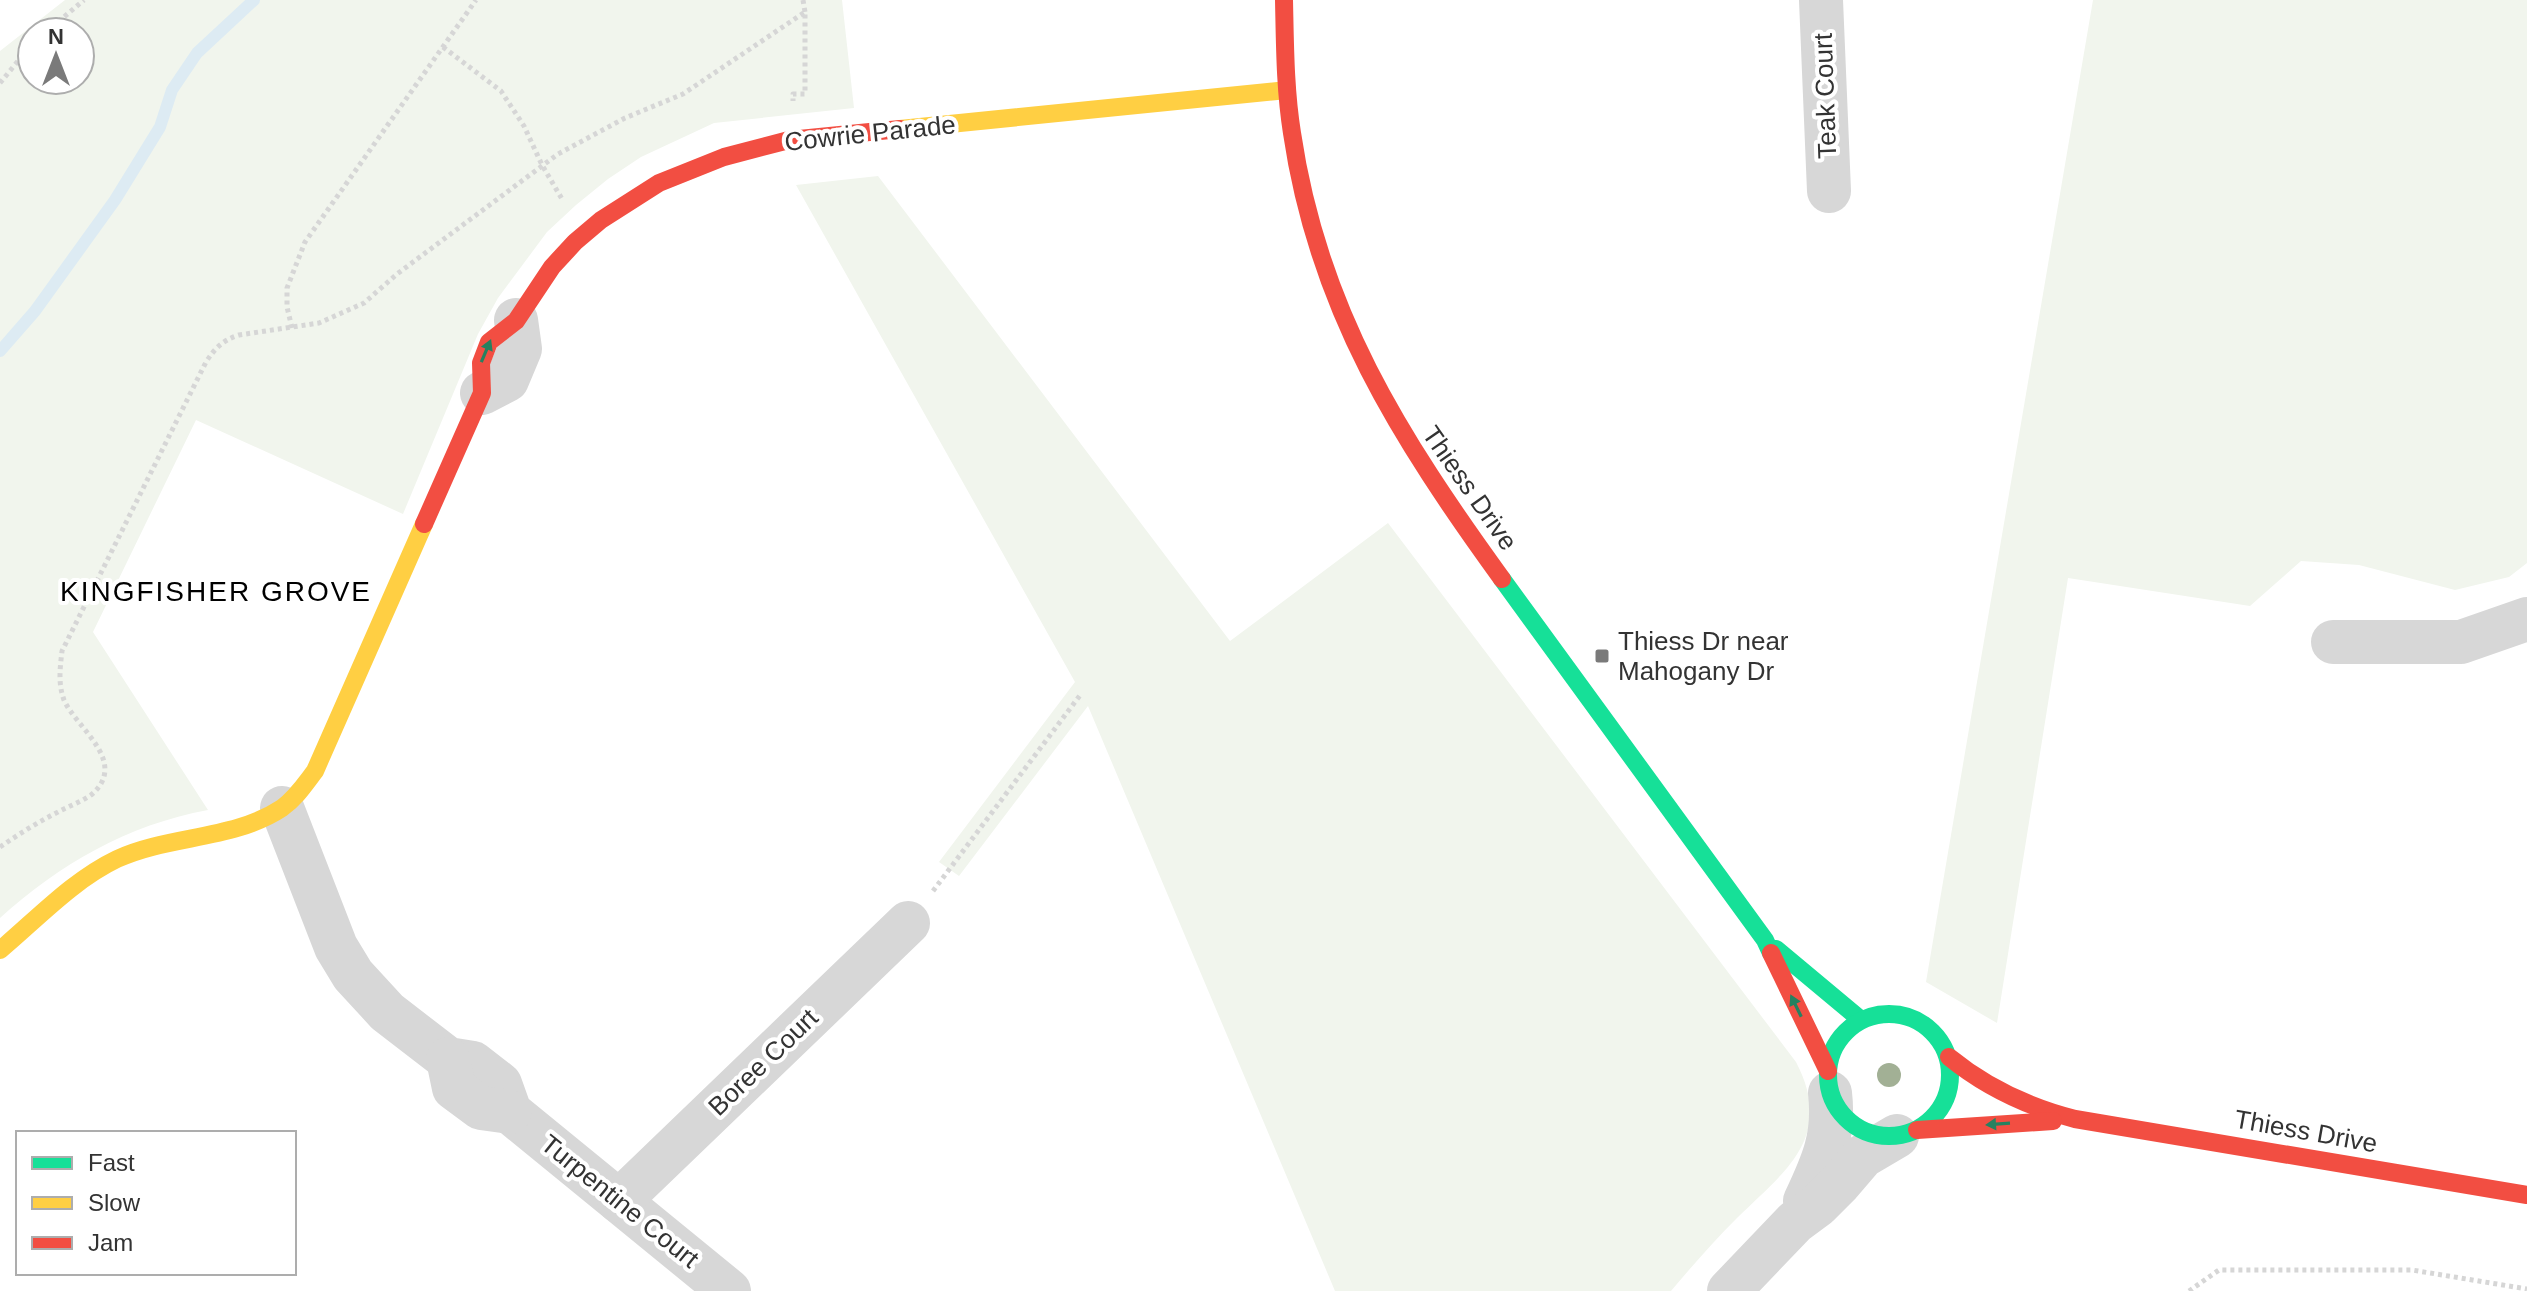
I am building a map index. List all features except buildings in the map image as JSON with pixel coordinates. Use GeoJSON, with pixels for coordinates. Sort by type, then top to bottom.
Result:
{"type":"FeatureCollection","features":[{"type":"Feature","properties":{"kind":"street","name":"Thiess Drive"},"geometry":{"type":"LineString","coordinates":[[1284,0],[1287,90],[1298,167],[1325,273],[1374,387],[1404,441],[1439,492],[1765,940]]}},
{"type":"Feature","properties":{"kind":"street","name":"Teak Court"},"geometry":{"type":"LineString","coordinates":[[1821,0],[1829,191]]}},
{"type":"Feature","properties":{"kind":"street","name":"Cowrie Parade"},"geometry":{"type":"LineString","coordinates":[[0,950],[82,882],[116,860],[145,847],[245,825],[282,808],[300,791],[315,771],[482,393],[507,380],[520,349],[516,320],[553,265],[586,232],[618,207],[679,173],[741,150],[793,140],[1287,90]]}},
{"type":"Feature","properties":{"kind":"street"},"geometry":{"type":"LineString","coordinates":[[2333,642],[2461,642],[2527,619]]}},
{"type":"Feature","properties":{"kind":"street","name":"Turpentine Court"},"geometry":{"type":"LineString","coordinates":[[282,808],[336,947],[353,975],[387,1012],[448,1059],[454,1088],[481,1108],[510,1112],[729,1291]]}},
{"type":"Feature","properties":{"kind":"street","name":"Boree Court"},"geometry":{"type":"LineString","coordinates":[[619,1201],[908,923]]}},
{"type":"Feature","properties":{"kind":"street"},"geometry":{"type":"LineString","coordinates":[[1765,940],[1861,1020]]}},
{"type":"Feature","properties":{"kind":"street"},"geometry":{"type":"LineString","coordinates":[[1765,940],[1840,1112],[1856,1127],[1875,1135],[2075,1119]]}},
{"type":"Feature","properties":{"kind":"street"},"geometry":{"type":"LineString","coordinates":[[1729,1291],[1795,1222],[1818,1205],[1863,1156],[1934,1116],[1947,1099],[1951,1078],[1949,1057],[1939,1038],[1923,1023],[1904,1015],[1882,1014],[1861,1020],[1844,1033],[1833,1051],[1827,1152],[1795,1222]]}},
{"type":"Feature","properties":{"kind":"street"},"geometry":{"type":"LineString","coordinates":[[1949,1057],[1981,1082],[2011,1099],[2075,1119]]}},
{"type":"Feature","properties":{"kind":"street","name":"Thiess Drive"},"geometry":{"type":"LineString","coordinates":[[2075,1119],[2527,1195]]}},
{"type":"Feature","properties":{"kind":"path"},"geometry":{"type":"LineString","coordinates":[[65,16],[84,0]]}},
{"type":"Feature","properties":{"kind":"path"},"geometry":{"type":"LineString","coordinates":[[292,328],[287,288],[305,242],[476,0]]}},
{"type":"Feature","properties":{"kind":"path"},"geometry":{"type":"LineString","coordinates":[[793,140],[793,94],[805,94],[803,0]]}},
{"type":"Feature","properties":{"kind":"path"},"geometry":{"type":"LineString","coordinates":[[0,847],[88,797],[102,780],[102,752],[65,702],[59,670],[62,651],[215,348],[228,339],[319,323],[364,303],[397,274],[558,154],[625,118],[683,94],[805,12]]}},
{"type":"Feature","properties":{"kind":"path"},"geometry":{"type":"LineString","coordinates":[[443,47],[501,91],[524,126],[542,165],[586,232]]}},
{"type":"Feature","properties":{"kind":"path"},"geometry":{"type":"LineString","coordinates":[[0,83],[16,64]]}},
{"type":"Feature","properties":{"kind":"path"},"geometry":{"type":"LineString","coordinates":[[908,923],[1081,694]]}},
{"type":"Feature","properties":{"kind":"path"},"geometry":{"type":"LineString","coordinates":[[2189,1291],[2219,1270],[2412,1270],[2527,1289]]}},
{"type":"Feature","properties":{"kind":"shaded area"},"geometry":{"type":"Polygon","coordinates":[[[65,0],[842,0],[854,108],[714,123],[641,157],[576,205],[547,232],[498,298],[478,334],[403,514],[196,420],[93,632],[208,810],[150,826],[96,849],[46,880],[0,918],[0,51],[16,38],[16,96],[96,96],[96,16],[45,16],[65,0]]]}},
{"type":"Feature","properties":{"kind":"shaded area"},"geometry":{"type":"Polygon","coordinates":[[[2093,0],[2527,0],[2527,563],[2509,577],[2455,590],[2359,565],[2301,561],[2250,606],[2068,578],[1997,1023],[1926,982],[2093,0]]]}},
{"type":"Feature","properties":{"kind":"shaded area"},"geometry":{"type":"Polygon","coordinates":[[[878,176],[1230,641],[1388,523],[1796,1062],[1807,1088],[1810,1111],[1800,1150],[1671,1291],[1335,1291],[1088,706],[959,876],[939,862],[1075,682],[796,185],[878,176]]]}},
{"type":"Feature","properties":{"kind":"waterway"},"geometry":{"type":"LineString","coordinates":[[0,351],[35,311],[115,200],[160,127],[172,90],[197,53],[254,0]]}},
{"type":"Feature","properties":{"kind":"traffic: fast"},"geometry":{"type":"LineString","coordinates":[[1502,579],[1765,940],[1771,953]]}},
{"type":"Feature","properties":{"kind":"traffic: fast"},"geometry":{"type":"LineString","coordinates":[[1776,949],[1861,1020]]}},
{"type":"Feature","properties":{"kind":"traffic: fast"},"geometry":{"type":"LineString","coordinates":[[1889,1014],[1912,1019],[1932,1032],[1945,1052],[1950,1075],[1945,1098],[1932,1118],[1912,1131],[1889,1136],[1866,1131],[1846,1118],[1833,1098],[1828,1075],[1833,1052],[1846,1032],[1866,1019],[1889,1014]]}},
{"type":"Feature","properties":{"kind":"traffic: slow"},"geometry":{"type":"LineString","coordinates":[[900,129],[1287,90]]}},
{"type":"Feature","properties":{"kind":"traffic: slow"},"geometry":{"type":"LineString","coordinates":[[0,950],[70,889],[117,859],[158,845],[243,826],[292,800],[315,771],[424,524]]}},
{"type":"Feature","properties":{"kind":"traffic: jam"},"geometry":{"type":"LineString","coordinates":[[1284,0],[1292,133],[1304,197],[1321,258],[1368,370],[1430,475],[1502,579]]}},
{"type":"Feature","properties":{"kind":"traffic: jam"},"geometry":{"type":"LineString","coordinates":[[424,524],[482,393],[481,363],[489,342],[516,321],[552,267],[601,220],[659,183],[724,157],[789,140],[900,129]]}},
{"type":"Feature","properties":{"kind":"traffic: jam"},"geometry":{"type":"LineString","coordinates":[[1771,953],[1828,1071]]}},
{"type":"Feature","properties":{"kind":"traffic: jam"},"geometry":{"type":"LineString","coordinates":[[1949,1057],[2009,1095],[2075,1119],[2527,1195]]}},
{"type":"Feature","properties":{"kind":"traffic: jam"},"geometry":{"type":"LineString","coordinates":[[1917,1130],[2053,1121]]}},
{"type":"Feature","properties":{"kind":"place","name":"Thiess Dr near Mahogany Dr"},"geometry":{"type":"Point","coordinates":[1602,656]}},
{"type":"Feature","properties":{"kind":"district","name":"KINGFISHER GROVE"},"geometry":{"type":"Point","coordinates":[216,591]}}]}
